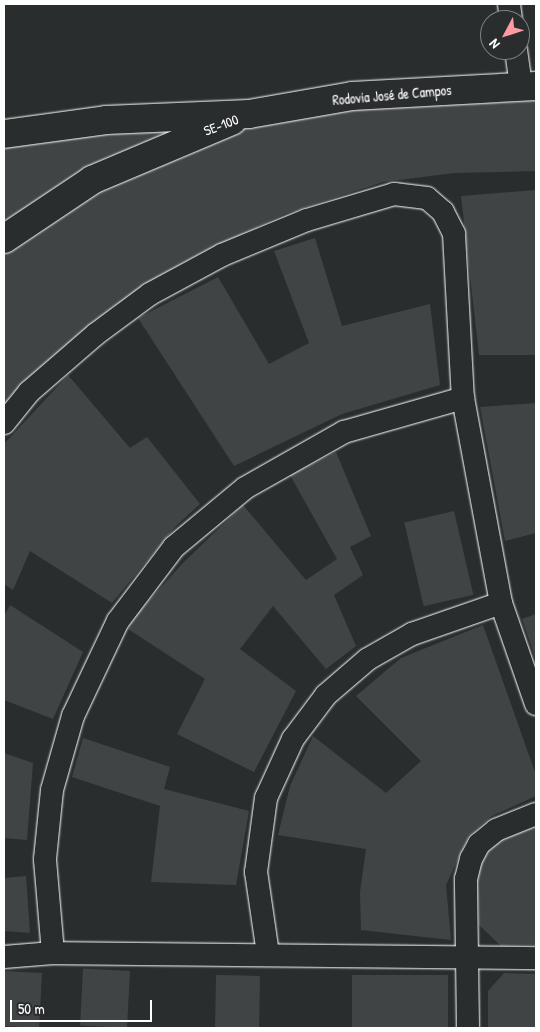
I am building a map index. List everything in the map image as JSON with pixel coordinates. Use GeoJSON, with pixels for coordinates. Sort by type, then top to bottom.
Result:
{"type":"FeatureCollection","features":[{"type":"Feature","properties":{"kind":"main road","name":"Rodovia José de Campos"},"geometry":{"type":"LineString","coordinates":[[249,114],[352,96],[529,86]]}},
{"type":"Feature","properties":{"kind":"main road","name":"SE-100"},"geometry":{"type":"LineString","coordinates":[[4,134],[106,120],[249,114]]}},
{"type":"Feature","properties":{"kind":"main road","name":"SE-100"},"geometry":{"type":"LineString","coordinates":[[4,240],[92,180],[249,114]]}},
{"type":"Feature","properties":{"kind":"street"},"geometry":{"type":"LineString","coordinates":[[520,60],[529,86]]}},
{"type":"Feature","properties":{"kind":"street"},"geometry":{"type":"LineString","coordinates":[[4,423],[29,392],[96,334],[150,294],[222,255],[307,220],[394,194],[427,198],[443,212],[454,234],[463,398],[502,603],[536,704]]}},
{"type":"Feature","properties":{"kind":"street"},"geometry":{"type":"LineString","coordinates":[[53,953],[45,859],[52,790],[73,716],[118,621],[174,547],[244,488],[344,432],[463,398]]}},
{"type":"Feature","properties":{"kind":"street"},"geometry":{"type":"LineString","coordinates":[[268,954],[256,872],[266,798],[292,739],[326,695],[368,659],[412,634],[502,603]]}},
{"type":"Feature","properties":{"kind":"street"},"geometry":{"type":"LineString","coordinates":[[468,1028],[466,879],[471,859],[479,844],[496,830],[536,814]]}},
{"type":"Feature","properties":{"kind":"street"},"geometry":{"type":"LineString","coordinates":[[4,957],[53,953],[536,958]]}},
{"type":"Feature","properties":{"kind":"shaded area"},"geometry":{"type":"Polygon","coordinates":[[[536,86],[536,171],[454,173],[383,182],[285,214],[198,255],[113,307],[22,386],[4,407],[4,134],[536,86]]]}},
{"type":"Feature","properties":{"kind":"shaded area"},"geometry":{"type":"Polygon","coordinates":[[[536,190],[536,355],[479,355],[461,196],[536,190]]]}},
{"type":"Feature","properties":{"kind":"shaded area"},"geometry":{"type":"Polygon","coordinates":[[[315,238],[342,326],[430,304],[440,385],[342,414],[234,466],[138,318],[218,277],[269,364],[309,343],[274,251],[315,238]]]}},
{"type":"Feature","properties":{"kind":"shaded area"},"geometry":{"type":"Polygon","coordinates":[[[68,375],[130,448],[147,437],[200,504],[177,525],[112,603],[30,551],[13,590],[4,584],[4,444],[68,375]]]}},
{"type":"Feature","properties":{"kind":"shaded area"},"geometry":{"type":"Polygon","coordinates":[[[536,403],[536,533],[505,541],[480,407],[536,403]]]}},
{"type":"Feature","properties":{"kind":"shaded area"},"geometry":{"type":"Polygon","coordinates":[[[336,452],[371,536],[350,547],[363,575],[334,595],[356,646],[326,669],[273,606],[240,649],[296,691],[254,772],[177,734],[205,679],[128,629],[133,618],[183,563],[243,505],[306,580],[337,559],[290,475],[336,452]]]}},
{"type":"Feature","properties":{"kind":"shaded area"},"geometry":{"type":"Polygon","coordinates":[[[454,511],[473,595],[424,606],[404,522],[454,511]]]}},
{"type":"Feature","properties":{"kind":"shaded area"},"geometry":{"type":"Polygon","coordinates":[[[10,605],[83,652],[53,719],[4,700],[4,616],[10,605]]]}},
{"type":"Feature","properties":{"kind":"shaded area"},"geometry":{"type":"Polygon","coordinates":[[[536,614],[536,660],[522,619],[536,614]]]}},
{"type":"Feature","properties":{"kind":"shaded area"},"geometry":{"type":"Polygon","coordinates":[[[483,625],[536,775],[536,796],[492,816],[469,836],[446,885],[451,940],[361,930],[360,892],[366,849],[278,835],[290,786],[313,736],[386,793],[421,761],[356,696],[401,658],[483,625]]]}},
{"type":"Feature","properties":{"kind":"shaded area"},"geometry":{"type":"Polygon","coordinates":[[[83,738],[170,767],[164,789],[249,811],[236,885],[151,882],[160,806],[72,777],[83,738]]]}},
{"type":"Feature","properties":{"kind":"shaded area"},"geometry":{"type":"Polygon","coordinates":[[[4,753],[33,763],[27,840],[4,838],[4,753]]]}},
{"type":"Feature","properties":{"kind":"shaded area"},"geometry":{"type":"Polygon","coordinates":[[[536,827],[536,945],[501,946],[479,925],[477,870],[482,857],[511,831],[536,827]]]}},
{"type":"Feature","properties":{"kind":"shaded area"},"geometry":{"type":"Polygon","coordinates":[[[26,876],[30,933],[4,931],[4,878],[26,876]]]}},
{"type":"Feature","properties":{"kind":"shaded area"},"geometry":{"type":"Polygon","coordinates":[[[83,969],[130,971],[127,1028],[80,1025],[83,969]]]}},
{"type":"Feature","properties":{"kind":"shaded area"},"geometry":{"type":"Polygon","coordinates":[[[4,971],[42,973],[39,1028],[4,1026],[4,971]]]}},
{"type":"Feature","properties":{"kind":"shaded area"},"geometry":{"type":"Polygon","coordinates":[[[504,973],[536,974],[536,1028],[488,1028],[488,991],[504,973]]]}},
{"type":"Feature","properties":{"kind":"shaded area"},"geometry":{"type":"Polygon","coordinates":[[[216,975],[260,976],[259,1028],[215,1028],[216,975]]]}},
{"type":"Feature","properties":{"kind":"shaded area"},"geometry":{"type":"Polygon","coordinates":[[[352,975],[448,975],[448,1028],[352,1028],[352,975]]]}}]}
